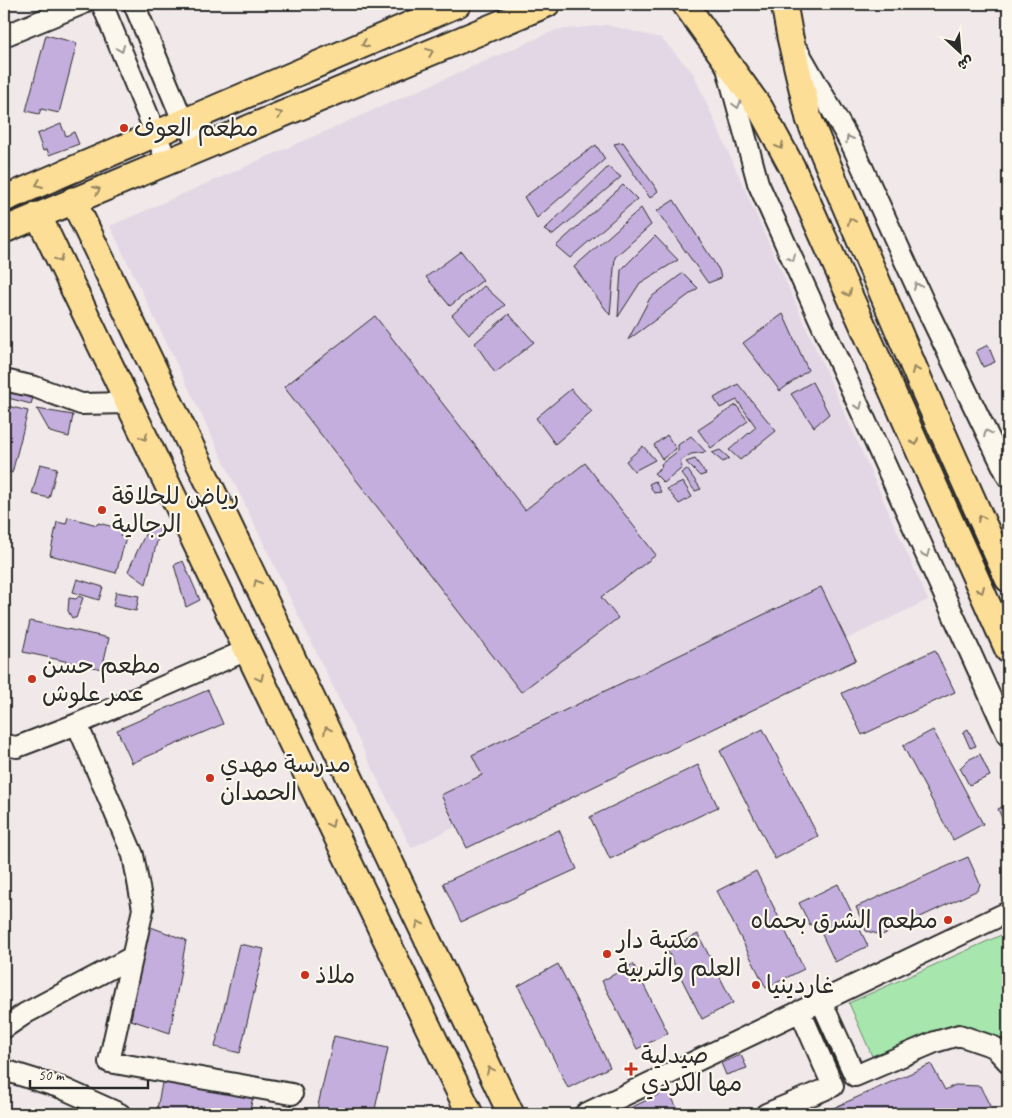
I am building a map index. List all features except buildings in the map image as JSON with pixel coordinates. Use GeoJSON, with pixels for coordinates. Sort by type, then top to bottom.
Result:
{"type":"FeatureCollection","features":[{"type":"Feature","properties":{"kind":"main road"},"geometry":{"type":"LineString","coordinates":[[4,199],[458,4]]}},
{"type":"Feature","properties":{"kind":"main road"},"geometry":{"type":"LineString","coordinates":[[4,230],[547,4]]}},
{"type":"Feature","properties":{"kind":"main road"},"geometry":{"type":"LineString","coordinates":[[685,4],[760,108],[792,167],[1008,650]]}},
{"type":"Feature","properties":{"kind":"main road"},"geometry":{"type":"LineString","coordinates":[[784,4],[809,119],[921,384],[1008,579]]}},
{"type":"Feature","properties":{"kind":"main road"},"geometry":{"type":"LineString","coordinates":[[73,200],[510,1114]]}},
{"type":"Feature","properties":{"kind":"main road"},"geometry":{"type":"LineString","coordinates":[[38,215],[470,1114]]}},
{"type":"Feature","properties":{"kind":"street"},"geometry":{"type":"LineString","coordinates":[[4,36],[82,4]]}},
{"type":"Feature","properties":{"kind":"street"},"geometry":{"type":"LineString","coordinates":[[102,4],[167,161]]}},
{"type":"Feature","properties":{"kind":"street"},"geometry":{"type":"LineString","coordinates":[[134,4],[183,121],[201,147]]}},
{"type":"Feature","properties":{"kind":"street"},"geometry":{"type":"LineString","coordinates":[[790,37],[853,146],[924,303],[1008,477]]}},
{"type":"Feature","properties":{"kind":"street"},"geometry":{"type":"LineString","coordinates":[[724,58],[758,183],[1008,736]]}},
{"type":"Feature","properties":{"kind":"street"},"geometry":{"type":"LineString","coordinates":[[4,380],[81,404],[128,403]]}},
{"type":"Feature","properties":{"kind":"street"},"geometry":{"type":"LineString","coordinates":[[4,745],[17,747],[77,724],[247,650]]}},
{"type":"Feature","properties":{"kind":"street"},"geometry":{"type":"LineString","coordinates":[[77,724],[133,855],[143,909],[109,1062],[292,1094]]}},
{"type":"Feature","properties":{"kind":"street"},"geometry":{"type":"LineString","coordinates":[[585,1114],[1008,912]]}},
{"type":"Feature","properties":{"kind":"street"},"geometry":{"type":"LineString","coordinates":[[4,1028],[26,1013],[132,957]]}},
{"type":"Feature","properties":{"kind":"street"},"geometry":{"type":"LineString","coordinates":[[821,1001],[854,1076],[935,1042],[959,1035],[994,1047],[1008,1062]]}},
{"type":"Feature","properties":{"kind":"street"},"geometry":{"type":"LineString","coordinates":[[766,1114],[833,1086],[800,1011]]}},
{"type":"Feature","properties":{"kind":"street"},"geometry":{"type":"LineString","coordinates":[[4,1070],[62,1088],[120,1114]]}},
{"type":"Feature","properties":{"kind":"shaded area"},"geometry":{"type":"Polygon","coordinates":[[[607,25],[661,38],[693,73],[928,600],[411,848],[110,226],[556,30],[607,25]]]}},
{"type":"Feature","properties":{"kind":"green space"},"geometry":{"type":"Polygon","coordinates":[[[1008,932],[1008,1063],[974,1031],[872,1056],[849,1003],[1008,932]]]}},
{"type":"Feature","properties":{"kind":"place","name":"مطعم العوف"},"geometry":{"type":"Point","coordinates":[124,128]}},
{"type":"Feature","properties":{"kind":"place","name":"رياض للحلاقة الرجالية"},"geometry":{"type":"Point","coordinates":[102,510]}},
{"type":"Feature","properties":{"kind":"place","name":"مطعم حسن عمر علوش"},"geometry":{"type":"Point","coordinates":[32,679]}},
{"type":"Feature","properties":{"kind":"place","name":"مدرسة مهدي الحمدان"},"geometry":{"type":"Point","coordinates":[210,778]}},
{"type":"Feature","properties":{"kind":"place","name":"مطعم الشرق بحماه"},"geometry":{"type":"Point","coordinates":[948,920]}},
{"type":"Feature","properties":{"kind":"place","name":"مكتبة دار العلم والتربية"},"geometry":{"type":"Point","coordinates":[607,954]}},
{"type":"Feature","properties":{"kind":"place","name":"ملاذ"},"geometry":{"type":"Point","coordinates":[305,975]}},
{"type":"Feature","properties":{"kind":"place","name":"غاردينيا"},"geometry":{"type":"Point","coordinates":[756,985]}},
{"type":"Feature","properties":{"kind":"place","name":"صيدلية مها الكردي"},"geometry":{"type":"Point","coordinates":[631,1069]}}]}
